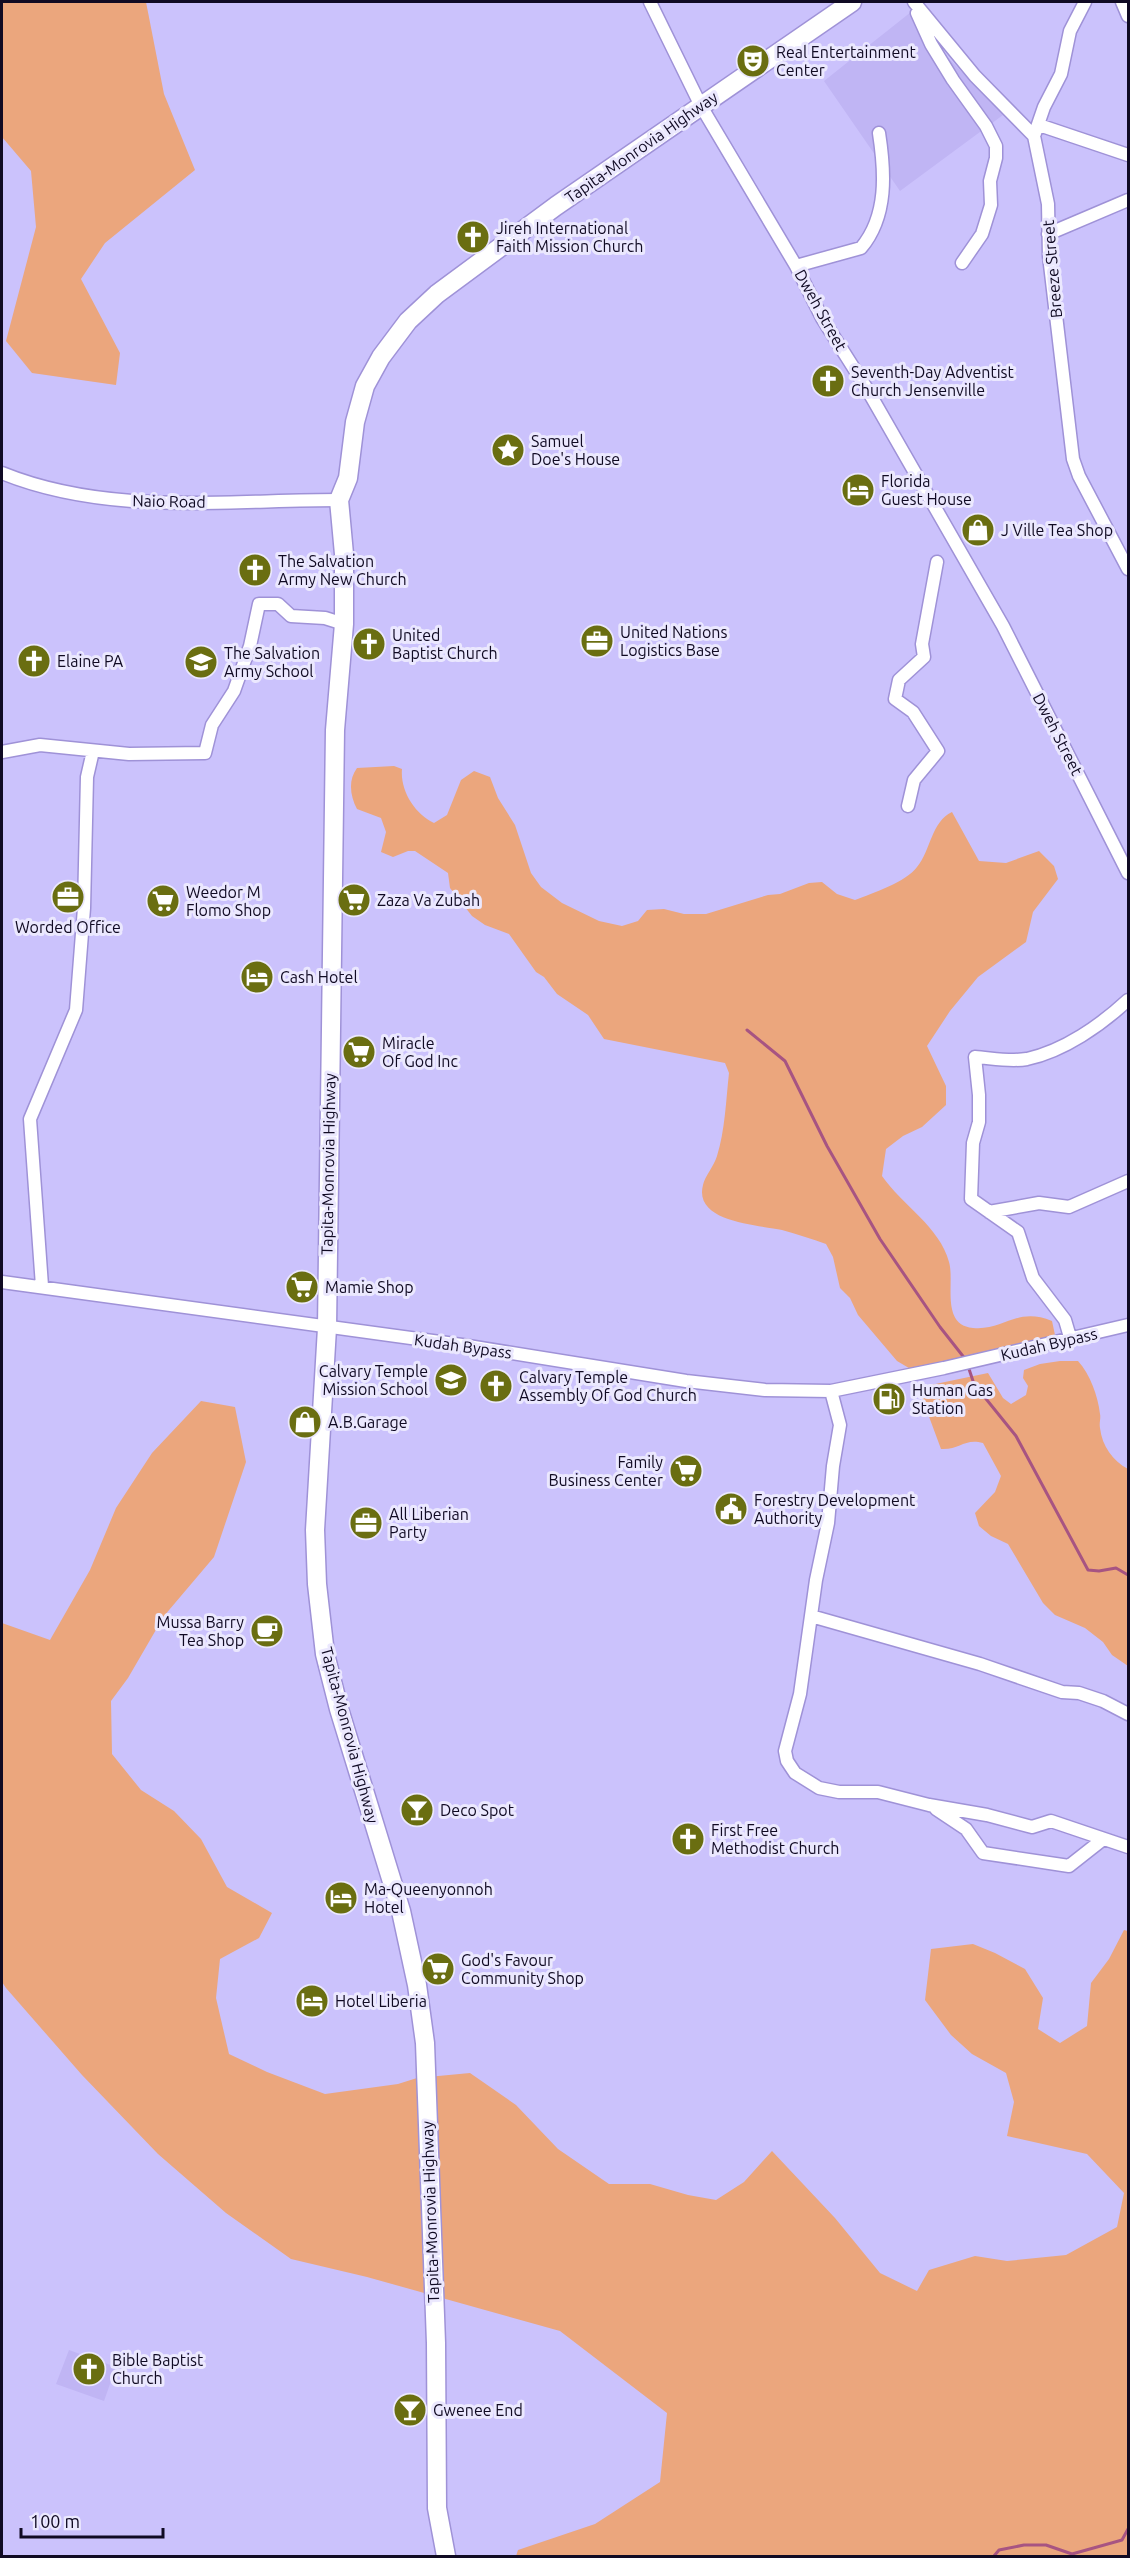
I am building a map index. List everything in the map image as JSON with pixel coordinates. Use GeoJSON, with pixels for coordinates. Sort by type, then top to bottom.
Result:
{"type":"FeatureCollection","features":[{"type":"Feature","properties":{"kind":"highway","name":"Tapita-Monrovia Highway"},"geometry":{"type":"LineString","coordinates":[[446,2556],[437,2508],[435,2343],[425,2043],[421,2010],[401,1911],[339,1709],[325,1654],[317,1584],[315,1530],[327,1328],[332,834],[335,730],[344,624],[344,555],[339,500],[348,478],[355,422],[365,386],[381,357],[408,321],[457,278],[852,2]]}},
{"type":"Feature","properties":{"kind":"street","name":"Dweh Street"},"geometry":{"type":"LineString","coordinates":[[650,2],[701,106],[796,266],[822,318],[867,388],[1004,627],[1128,873]]}},
{"type":"Feature","properties":{"kind":"street"},"geometry":{"type":"LineString","coordinates":[[913,2],[975,76],[1037,130],[1128,155]]}},
{"type":"Feature","properties":{"kind":"street"},"geometry":{"type":"LineString","coordinates":[[913,2],[931,44],[986,126],[996,146],[996,158],[990,180],[991,204],[982,234],[962,263]]}},
{"type":"Feature","properties":{"kind":"street"},"geometry":{"type":"LineString","coordinates":[[1037,130],[1044,106],[1061,74],[1070,31],[1084,2]]}},
{"type":"Feature","properties":{"kind":"street"},"geometry":{"type":"LineString","coordinates":[[1122,2],[1128,16]]}},
{"type":"Feature","properties":{"kind":"street","name":"Breeze Street"},"geometry":{"type":"LineString","coordinates":[[1037,130],[1048,204],[1050,268],[1073,459],[1079,476],[1128,569]]}},
{"type":"Feature","properties":{"kind":"street"},"geometry":{"type":"LineString","coordinates":[[796,266],[861,248],[867,241],[878,214],[885,182],[879,134]]}},
{"type":"Feature","properties":{"kind":"street"},"geometry":{"type":"LineString","coordinates":[[1048,234],[1128,200]]}},
{"type":"Feature","properties":{"kind":"street","name":"Naio Road"},"geometry":{"type":"LineString","coordinates":[[2,473],[41,487],[126,501],[168,503],[339,500]]}},
{"type":"Feature","properties":{"kind":"street"},"geometry":{"type":"LineString","coordinates":[[908,806],[914,780],[938,751],[913,712],[895,699],[899,680],[924,657],[922,644],[937,562]]}},
{"type":"Feature","properties":{"kind":"street"},"geometry":{"type":"LineString","coordinates":[[2,752],[40,745],[129,754],[205,753],[212,725],[234,691],[250,646],[259,604],[278,604],[291,616],[325,618],[344,624]]}},
{"type":"Feature","properties":{"kind":"street"},"geometry":{"type":"LineString","coordinates":[[42,1286],[30,1119],[76,1010],[84,908],[87,777],[93,751]]}},
{"type":"Feature","properties":{"kind":"street"},"geometry":{"type":"LineString","coordinates":[[1070,1337],[1065,1320],[1033,1278],[1018,1232],[971,1199],[973,1143],[979,1122],[975,1057],[1026,1059],[1046,1052],[1100,1023],[1128,1000]]}},
{"type":"Feature","properties":{"kind":"street"},"geometry":{"type":"LineString","coordinates":[[989,1212],[1039,1203],[1069,1207],[1128,1181]]}},
{"type":"Feature","properties":{"kind":"street","name":"Kudah Bypass"},"geometry":{"type":"LineString","coordinates":[[2,1282],[462,1345],[724,1386],[765,1390],[831,1390],[964,1364],[1128,1325]]}},
{"type":"Feature","properties":{"kind":"street"},"geometry":{"type":"LineString","coordinates":[[831,1390],[840,1425],[833,1466],[828,1523],[800,1694],[785,1751],[787,1761],[795,1773],[819,1788],[838,1792],[878,1792],[1032,1827],[1051,1821],[1128,1848]]}},
{"type":"Feature","properties":{"kind":"street"},"geometry":{"type":"LineString","coordinates":[[811,1616],[980,1664],[1062,1692],[1078,1693],[1103,1701],[1128,1714]]}},
{"type":"Feature","properties":{"kind":"street"},"geometry":{"type":"LineString","coordinates":[[929,1805],[966,1829],[982,1853],[997,1857],[1069,1866],[1102,1840]]}},
{"type":"Feature","properties":{"kind":"shaded area"},"geometry":{"type":"Polygon","coordinates":[[[2,2],[146,2],[164,94],[195,170],[105,243],[81,279],[120,353],[116,385],[32,373],[6,341],[36,227],[31,171],[2,137],[2,2]]]}},
{"type":"Feature","properties":{"kind":"shaded area"},"geometry":{"type":"Polygon","coordinates":[[[911,12],[933,42],[1003,115],[900,191],[824,81],[911,12]]]}},
{"type":"Feature","properties":{"kind":"shaded area"},"geometry":{"type":"Polygon","coordinates":[[[394,766],[402,769],[403,785],[410,801],[421,814],[434,823],[447,815],[461,780],[474,771],[490,777],[498,798],[515,825],[531,873],[541,887],[562,903],[599,921],[622,926],[638,921],[647,910],[664,909],[684,914],[706,914],[768,895],[780,894],[809,883],[822,882],[837,894],[855,900],[889,886],[912,872],[922,860],[935,829],[952,812],[979,861],[1006,863],[1039,851],[1054,866],[1058,879],[1033,912],[1026,942],[978,977],[950,1011],[927,1046],[946,1086],[946,1105],[922,1127],[903,1136],[886,1149],[882,1176],[929,1227],[944,1249],[949,1262],[952,1311],[956,1319],[963,1325],[984,1328],[1020,1317],[1040,1317],[1052,1321],[1055,1335],[1045,1343],[914,1371],[897,1361],[858,1315],[850,1298],[840,1288],[833,1257],[826,1244],[782,1230],[730,1220],[718,1215],[708,1207],[703,1198],[703,1185],[716,1160],[722,1136],[729,1073],[725,1063],[604,1039],[588,1015],[557,994],[544,977],[536,972],[509,934],[485,925],[472,916],[450,888],[448,873],[415,851],[408,851],[393,857],[381,852],[386,832],[381,818],[357,809],[351,783],[357,768],[394,766]]]}},
{"type":"Feature","properties":{"kind":"shaded area"},"geometry":{"type":"Polygon","coordinates":[[[1078,1361],[1086,1372],[1097,1400],[1103,1441],[1113,1457],[1128,1469],[1128,1666],[1112,1655],[1103,1642],[1085,1628],[1055,1615],[1043,1603],[1008,1544],[991,1536],[979,1526],[975,1513],[995,1492],[1001,1476],[983,1443],[971,1442],[941,1449],[921,1395],[921,1387],[988,1373],[1003,1398],[1011,1404],[1026,1395],[1028,1386],[1023,1378],[1024,1370],[1040,1364],[1078,1361]]]}},
{"type":"Feature","properties":{"kind":"shaded area"},"geometry":{"type":"Polygon","coordinates":[[[201,1401],[235,1407],[246,1462],[214,1557],[164,1616],[128,1678],[111,1701],[112,1754],[141,1790],[174,1811],[201,1839],[227,1887],[272,1913],[259,1938],[220,1959],[216,1998],[229,2054],[267,2072],[325,2094],[398,2084],[417,2078],[470,2073],[516,2105],[558,2149],[609,2184],[650,2184],[716,2200],[744,2182],[772,2151],[835,2218],[880,2273],[917,2291],[929,2270],[975,2256],[1007,2261],[1066,2255],[1117,2227],[1124,2193],[1087,2154],[1007,2136],[1014,2102],[1006,2073],[972,2054],[951,2035],[925,2000],[931,1949],[973,1944],[1025,1969],[1043,1998],[1038,2029],[1060,2043],[1087,2026],[1091,1983],[1109,1959],[1124,1930],[1128,1931],[1128,2556],[516,2556],[518,2550],[595,2524],[660,2482],[667,2413],[560,2331],[367,2277],[291,2259],[226,2213],[158,2154],[82,2075],[6,1988],[2,1982],[2,1623],[50,1640],[90,1570],[116,1508],[152,1453],[201,1401]]]}},
{"type":"Feature","properties":{"kind":"shaded area"},"geometry":{"type":"Polygon","coordinates":[[[69,2350],[116,2367],[104,2401],[56,2384],[69,2350]]]}},
{"type":"Feature","properties":{"kind":"waterway"},"geometry":{"type":"LineString","coordinates":[[747,1030],[785,1061],[827,1146],[880,1239],[940,1327],[966,1360]]}},
{"type":"Feature","properties":{"kind":"waterway"},"geometry":{"type":"LineString","coordinates":[[968,1366],[974,1384],[1016,1436],[1088,1570],[1116,1568],[1128,1575]]}},
{"type":"Feature","properties":{"kind":"waterway"},"geometry":{"type":"LineString","coordinates":[[994,2556],[999,2550],[1024,2545],[1046,2545],[1072,2554],[1122,2540],[1128,2529]]}},
{"type":"Feature","properties":{"kind":"place","name":"Real Entertainment Center"},"geometry":{"type":"Point","coordinates":[753,61]}},
{"type":"Feature","properties":{"kind":"place","name":"Jireh International Faith Mission Church"},"geometry":{"type":"Point","coordinates":[473,237]}},
{"type":"Feature","properties":{"kind":"place","name":"Seventh-Day Adventist Church Jensenville"},"geometry":{"type":"Point","coordinates":[828,381]}},
{"type":"Feature","properties":{"kind":"place","name":"Samuel Doe's House"},"geometry":{"type":"Point","coordinates":[508,450]}},
{"type":"Feature","properties":{"kind":"place","name":"Florida Guest House"},"geometry":{"type":"Point","coordinates":[858,490]}},
{"type":"Feature","properties":{"kind":"place","name":"J Ville Tea Shop"},"geometry":{"type":"Point","coordinates":[978,530]}},
{"type":"Feature","properties":{"kind":"place","name":"The Salvation Army New Church"},"geometry":{"type":"Point","coordinates":[255,570]}},
{"type":"Feature","properties":{"kind":"place","name":"United Nations Logistics Base"},"geometry":{"type":"Point","coordinates":[597,641]}},
{"type":"Feature","properties":{"kind":"place","name":"United Baptist Church"},"geometry":{"type":"Point","coordinates":[369,644]}},
{"type":"Feature","properties":{"kind":"place","name":"Elaine PA"},"geometry":{"type":"Point","coordinates":[34,661]}},
{"type":"Feature","properties":{"kind":"place","name":"The Salvation Army School"},"geometry":{"type":"Point","coordinates":[201,662]}},
{"type":"Feature","properties":{"kind":"place","name":"Worded Office"},"geometry":{"type":"Point","coordinates":[68,897]}},
{"type":"Feature","properties":{"kind":"place","name":"Zaza Va Zubah"},"geometry":{"type":"Point","coordinates":[354,900]}},
{"type":"Feature","properties":{"kind":"place","name":"Weedor M Flomo Shop"},"geometry":{"type":"Point","coordinates":[163,901]}},
{"type":"Feature","properties":{"kind":"place","name":"Cash Hotel"},"geometry":{"type":"Point","coordinates":[257,977]}},
{"type":"Feature","properties":{"kind":"place","name":"Miracle Of God Inc"},"geometry":{"type":"Point","coordinates":[359,1052]}},
{"type":"Feature","properties":{"kind":"place","name":"Mamie Shop"},"geometry":{"type":"Point","coordinates":[302,1287]}},
{"type":"Feature","properties":{"kind":"place","name":"Calvary Temple Mission School"},"geometry":{"type":"Point","coordinates":[451,1380]}},
{"type":"Feature","properties":{"kind":"place","name":"Calvary Temple Assembly Of God Church"},"geometry":{"type":"Point","coordinates":[496,1386]}},
{"type":"Feature","properties":{"kind":"place","name":"Human Gas Station"},"geometry":{"type":"Point","coordinates":[889,1399]}},
{"type":"Feature","properties":{"kind":"place","name":"A.B.Garage"},"geometry":{"type":"Point","coordinates":[305,1422]}},
{"type":"Feature","properties":{"kind":"place","name":"Family Business Center"},"geometry":{"type":"Point","coordinates":[686,1471]}},
{"type":"Feature","properties":{"kind":"place","name":"Forestry Development Authority"},"geometry":{"type":"Point","coordinates":[731,1509]}},
{"type":"Feature","properties":{"kind":"place","name":"All Liberian Party"},"geometry":{"type":"Point","coordinates":[366,1523]}},
{"type":"Feature","properties":{"kind":"place","name":"Mussa Barry Tea Shop"},"geometry":{"type":"Point","coordinates":[267,1631]}},
{"type":"Feature","properties":{"kind":"place","name":"Deco Spot"},"geometry":{"type":"Point","coordinates":[417,1810]}},
{"type":"Feature","properties":{"kind":"place","name":"First Free Methodist Church"},"geometry":{"type":"Point","coordinates":[688,1839]}},
{"type":"Feature","properties":{"kind":"place","name":"Ma-Queenyonnoh Hotel"},"geometry":{"type":"Point","coordinates":[341,1898]}},
{"type":"Feature","properties":{"kind":"place","name":"God's Favour Community Shop"},"geometry":{"type":"Point","coordinates":[438,1969]}},
{"type":"Feature","properties":{"kind":"place","name":"Hotel Liberia"},"geometry":{"type":"Point","coordinates":[312,2001]}},
{"type":"Feature","properties":{"kind":"place","name":"Bible Baptist Church"},"geometry":{"type":"Point","coordinates":[89,2369]}},
{"type":"Feature","properties":{"kind":"place","name":"Gwenee End"},"geometry":{"type":"Point","coordinates":[410,2410]}}]}
